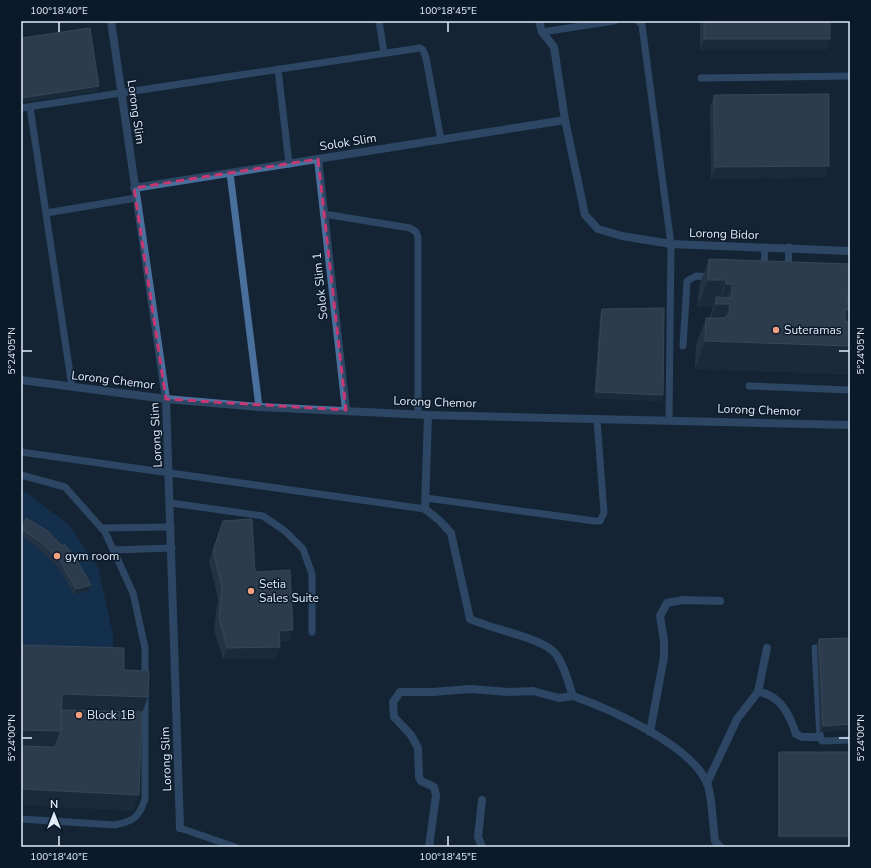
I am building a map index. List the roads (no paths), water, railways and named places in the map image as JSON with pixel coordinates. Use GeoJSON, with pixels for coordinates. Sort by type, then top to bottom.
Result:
{"type":"FeatureCollection","features":[{"type":"Feature","properties":{"kind":"street","name":"Lorong Slim"},"geometry":{"type":"LineString","coordinates":[[111,21],[122,92],[134,188],[166,399],[170,472],[180,828]]}},
{"type":"Feature","properties":{"kind":"street"},"geometry":{"type":"LineString","coordinates":[[540,21],[542,32],[554,47],[565,120]]}},
{"type":"Feature","properties":{"kind":"street","name":"Lorong Bidor"},"geometry":{"type":"LineString","coordinates":[[565,120],[585,215],[598,229],[622,236],[671,244],[789,247],[850,251]]}},
{"type":"Feature","properties":{"kind":"street","name":"Solok Slim"},"geometry":{"type":"LineString","coordinates":[[134,188],[565,120]]}},
{"type":"Feature","properties":{"kind":"street","name":"Solok Slim 1"},"geometry":{"type":"LineString","coordinates":[[318,159],[346,410]]}},
{"type":"Feature","properties":{"kind":"street","name":"Lorong Chemor"},"geometry":{"type":"LineString","coordinates":[[21,380],[166,399],[259,407],[428,415],[850,425]]}},
{"type":"Feature","properties":{"kind":"street"},"geometry":{"type":"LineString","coordinates":[[428,415],[425,509],[440,521],[451,533],[470,619],[482,625],[524,637],[548,648],[555,654],[573,696]]}},
{"type":"Feature","properties":{"kind":"street"},"geometry":{"type":"LineString","coordinates":[[650,732],[664,657],[664,641],[660,616],[667,603],[683,600],[720,601]]}},
{"type":"Feature","properties":{"kind":"street"},"geometry":{"type":"LineString","coordinates":[[707,783],[737,719],[758,692],[767,648]]}},
{"type":"Feature","properties":{"kind":"street"},"geometry":{"type":"LineString","coordinates":[[429,847],[436,795],[434,787],[421,781],[419,777],[418,748],[411,735],[394,717],[393,702],[396,696],[400,692],[410,690],[433,692],[470,689],[509,692],[534,691],[560,698],[573,696],[591,702],[650,732],[684,754],[695,766],[707,783],[715,841],[720,847]]}},
{"type":"Feature","properties":{"kind":"street"},"geometry":{"type":"LineString","coordinates":[[758,692],[767,693],[784,707],[792,720],[796,734],[802,737],[820,737]]}},
{"type":"Feature","properties":{"kind":"street"},"geometry":{"type":"LineString","coordinates":[[482,800],[478,837],[482,847]]}},
{"type":"Feature","properties":{"kind":"lane"},"geometry":{"type":"LineString","coordinates":[[379,21],[384,52]]}},
{"type":"Feature","properties":{"kind":"lane"},"geometry":{"type":"LineString","coordinates":[[542,32],[614,21]]}},
{"type":"Feature","properties":{"kind":"lane"},"geometry":{"type":"LineString","coordinates":[[638,21],[642,25],[671,244],[669,420]]}},
{"type":"Feature","properties":{"kind":"lane"},"geometry":{"type":"LineString","coordinates":[[21,108],[416,48],[423,50],[441,140]]}},
{"type":"Feature","properties":{"kind":"lane"},"geometry":{"type":"LineString","coordinates":[[278,69],[289,164]]}},
{"type":"Feature","properties":{"kind":"lane"},"geometry":{"type":"LineString","coordinates":[[701,78],[850,76]]}},
{"type":"Feature","properties":{"kind":"lane"},"geometry":{"type":"LineString","coordinates":[[30,107],[72,387]]}},
{"type":"Feature","properties":{"kind":"lane"},"geometry":{"type":"LineString","coordinates":[[230,173],[259,407]]}},
{"type":"Feature","properties":{"kind":"lane"},"geometry":{"type":"LineString","coordinates":[[46,213],[136,198]]}},
{"type":"Feature","properties":{"kind":"lane"},"geometry":{"type":"LineString","coordinates":[[324,214],[410,228],[416,232],[418,237],[418,414]]}},
{"type":"Feature","properties":{"kind":"lane"},"geometry":{"type":"LineString","coordinates":[[764,278],[765,247]]}},
{"type":"Feature","properties":{"kind":"lane"},"geometry":{"type":"LineString","coordinates":[[788,279],[789,247]]}},
{"type":"Feature","properties":{"kind":"lane"},"geometry":{"type":"LineString","coordinates":[[683,346],[687,281],[696,276],[719,277]]}},
{"type":"Feature","properties":{"kind":"lane"},"geometry":{"type":"LineString","coordinates":[[749,386],[850,390]]}},
{"type":"Feature","properties":{"kind":"lane"},"geometry":{"type":"LineString","coordinates":[[426,498],[595,522],[600,521],[604,513],[597,420]]}},
{"type":"Feature","properties":{"kind":"lane"},"geometry":{"type":"LineString","coordinates":[[21,452],[425,509]]}},
{"type":"Feature","properties":{"kind":"lane"},"geometry":{"type":"LineString","coordinates":[[21,475],[65,487],[102,528],[132,593],[145,648],[145,799],[141,812],[130,821],[115,825],[21,819]]}},
{"type":"Feature","properties":{"kind":"lane"},"geometry":{"type":"LineString","coordinates":[[171,503],[262,516],[286,531],[303,549],[312,574],[312,632]]}},
{"type":"Feature","properties":{"kind":"lane"},"geometry":{"type":"LineString","coordinates":[[102,528],[171,527]]}},
{"type":"Feature","properties":{"kind":"lane"},"geometry":{"type":"LineString","coordinates":[[113,550],[172,548]]}},
{"type":"Feature","properties":{"kind":"lane"},"geometry":{"type":"LineString","coordinates":[[815,648],[820,737],[822,741],[850,740]]}},
{"type":"Feature","properties":{"kind":"lane"},"geometry":{"type":"LineString","coordinates":[[180,828],[235,847]]}},
{"type":"Feature","properties":{"kind":"place","name":"Suteramas"},"geometry":{"type":"Point","coordinates":[776,330]}},
{"type":"Feature","properties":{"kind":"place","name":"gym room"},"geometry":{"type":"Point","coordinates":[57,556]}},
{"type":"Feature","properties":{"kind":"place","name":"Setia Sales Suite"},"geometry":{"type":"Point","coordinates":[251,591]}},
{"type":"Feature","properties":{"kind":"place","name":"Block 1B"},"geometry":{"type":"Point","coordinates":[79,715]}}]}
